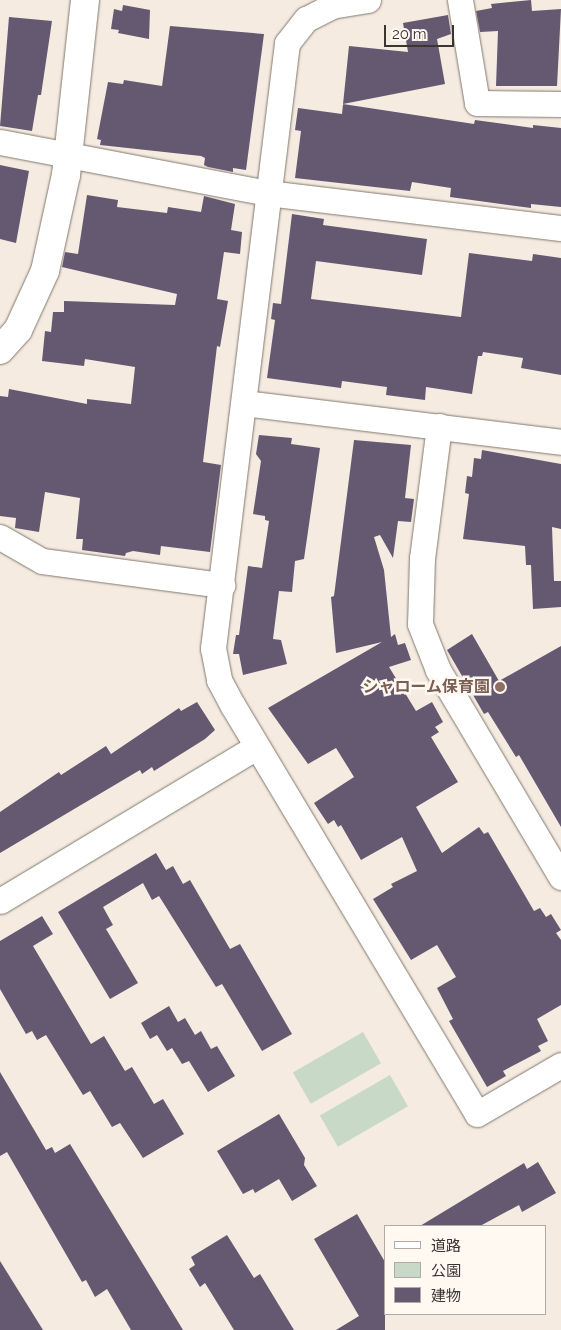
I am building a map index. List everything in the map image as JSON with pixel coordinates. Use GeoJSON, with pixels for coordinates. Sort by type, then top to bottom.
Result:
{"type":"FeatureCollection","features":[{"type":"Feature","properties":{"kind":"street"},"geometry":{"type":"LineString","coordinates":[[0,350],[18,330],[46,271],[69,155],[85,0]]}},
{"type":"Feature","properties":{"kind":"street"},"geometry":{"type":"LineString","coordinates":[[368,0],[332,6],[306,19],[287,43],[267,192],[244,403],[213,648],[219,680],[256,747],[478,1114],[561,1065]]}},
{"type":"Feature","properties":{"kind":"street"},"geometry":{"type":"LineString","coordinates":[[460,0],[477,103],[561,104]]}},
{"type":"Feature","properties":{"kind":"street"},"geometry":{"type":"LineString","coordinates":[[0,142],[267,192],[561,228]]}},
{"type":"Feature","properties":{"kind":"street"},"geometry":{"type":"LineString","coordinates":[[244,403],[561,442]]}},
{"type":"Feature","properties":{"kind":"street"},"geometry":{"type":"LineString","coordinates":[[439,426],[422,558],[420,624],[438,670],[561,877]]}},
{"type":"Feature","properties":{"kind":"street"},"geometry":{"type":"LineString","coordinates":[[0,537],[42,561],[222,585]]}},
{"type":"Feature","properties":{"kind":"street"},"geometry":{"type":"LineString","coordinates":[[0,900],[256,747]]}},
{"type":"Feature","properties":{"kind":"green space"},"geometry":{"type":"Polygon","coordinates":[[[363,1032],[381,1063],[311,1104],[293,1072],[363,1032]]]}},
{"type":"Feature","properties":{"kind":"green space"},"geometry":{"type":"Polygon","coordinates":[[[390,1075],[408,1106],[338,1147],[320,1116],[390,1075]]]}},
{"type":"Feature","properties":{"kind":"building"},"geometry":{"type":"Polygon","coordinates":[[[531,0],[532,11],[561,9],[557,86],[496,86],[498,31],[480,32],[476,11],[492,8],[491,4],[531,0]]]}},
{"type":"Feature","properties":{"kind":"building"},"geometry":{"type":"Polygon","coordinates":[[[123,5],[150,10],[149,39],[118,33],[119,30],[111,29],[114,9],[122,11],[123,5]]]}},
{"type":"Feature","properties":{"kind":"building"},"geometry":{"type":"Polygon","coordinates":[[[448,15],[451,34],[437,39],[445,84],[343,104],[349,46],[408,52],[403,23],[448,15]]]}},
{"type":"Feature","properties":{"kind":"building"},"geometry":{"type":"Polygon","coordinates":[[[9,17],[52,21],[41,95],[38,95],[32,131],[0,126],[9,17]]]}},
{"type":"Feature","properties":{"kind":"building"},"geometry":{"type":"Polygon","coordinates":[[[170,26],[264,34],[246,170],[233,168],[233,172],[208,167],[204,165],[205,158],[201,156],[100,145],[101,140],[97,139],[108,82],[123,84],[124,80],[162,86],[170,26]]]}},
{"type":"Feature","properties":{"kind":"building"},"geometry":{"type":"Polygon","coordinates":[[[343,104],[474,124],[475,120],[533,128],[533,125],[561,128],[561,207],[531,204],[531,208],[450,197],[451,188],[412,182],[410,191],[295,178],[301,131],[295,130],[298,108],[342,114],[343,104]]]}},
{"type":"Feature","properties":{"kind":"building"},"geometry":{"type":"Polygon","coordinates":[[[0,165],[29,171],[16,243],[0,239],[0,165]]]}},
{"type":"Feature","properties":{"kind":"building"},"geometry":{"type":"Polygon","coordinates":[[[87,195],[118,200],[117,207],[167,213],[168,207],[201,212],[204,196],[235,204],[231,230],[242,232],[240,254],[224,252],[217,299],[228,301],[220,347],[217,346],[203,462],[221,465],[210,552],[161,546],[160,555],[133,551],[126,553],[125,556],[82,550],[83,539],[76,539],[80,498],[45,492],[39,532],[15,528],[16,518],[0,516],[0,396],[8,397],[9,389],[87,404],[87,399],[131,404],[135,367],[85,359],[84,366],[42,361],[45,331],[51,332],[53,312],[64,312],[64,301],[175,305],[177,294],[62,267],[65,252],[78,254],[87,195]]]}},
{"type":"Feature","properties":{"kind":"building"},"geometry":{"type":"Polygon","coordinates":[[[292,214],[324,219],[323,225],[427,239],[422,275],[316,261],[311,299],[461,317],[469,253],[532,261],[533,254],[561,258],[561,375],[521,368],[523,358],[483,352],[482,356],[478,356],[472,394],[426,387],[425,400],[386,395],[387,387],[342,381],[341,388],[267,378],[275,320],[271,319],[273,303],[281,304],[292,214]]]}},
{"type":"Feature","properties":{"kind":"building"},"geometry":{"type":"Polygon","coordinates":[[[259,435],[292,438],[291,444],[320,448],[304,559],[295,561],[292,592],[279,591],[273,639],[281,640],[287,664],[243,675],[239,654],[233,654],[236,635],[239,635],[248,566],[262,568],[269,521],[265,520],[265,516],[253,514],[261,461],[256,454],[259,435]]]}},
{"type":"Feature","properties":{"kind":"building"},"geometry":{"type":"Polygon","coordinates":[[[354,440],[411,445],[405,498],[414,499],[411,522],[398,521],[393,558],[380,535],[374,537],[384,570],[391,637],[395,634],[398,645],[405,643],[411,660],[389,667],[416,711],[432,702],[443,722],[435,727],[439,732],[431,737],[458,782],[416,807],[442,853],[479,827],[484,834],[488,832],[534,911],[540,908],[546,917],[551,914],[561,930],[556,933],[561,940],[561,1005],[537,1019],[548,1041],[538,1046],[541,1051],[503,1071],[506,1076],[487,1087],[449,1021],[453,1019],[437,988],[456,977],[437,945],[411,960],[373,899],[393,887],[391,884],[417,871],[402,837],[361,860],[341,825],[338,827],[334,820],[328,824],[314,803],[354,777],[336,748],[308,764],[268,708],[382,642],[336,653],[331,597],[334,596],[354,440]]]}},
{"type":"Feature","properties":{"kind":"building"},"geometry":{"type":"Polygon","coordinates":[[[482,450],[561,464],[561,529],[552,527],[554,581],[561,581],[561,607],[533,609],[531,565],[526,565],[525,546],[463,539],[469,494],[465,493],[467,476],[472,477],[474,458],[481,459],[482,450]]]}},
{"type":"Feature","properties":{"kind":"building"},"geometry":{"type":"Polygon","coordinates":[[[472,634],[499,681],[561,646],[561,827],[519,755],[516,757],[488,712],[484,714],[447,650],[472,634]]]}},
{"type":"Feature","properties":{"kind":"building"},"geometry":{"type":"Polygon","coordinates":[[[197,702],[215,730],[205,739],[154,771],[152,767],[142,774],[140,770],[0,853],[0,812],[59,772],[61,775],[106,746],[111,754],[179,708],[181,711],[197,702]]]}},
{"type":"Feature","properties":{"kind":"building"},"geometry":{"type":"Polygon","coordinates":[[[156,853],[166,870],[173,866],[183,884],[190,880],[230,949],[240,944],[292,1034],[262,1051],[222,984],[216,987],[159,896],[152,900],[143,883],[103,907],[113,925],[106,929],[138,983],[110,999],[58,912],[156,853]]]}},
{"type":"Feature","properties":{"kind":"building"},"geometry":{"type":"Polygon","coordinates":[[[42,916],[53,934],[33,946],[91,1044],[104,1036],[125,1071],[132,1067],[154,1104],[163,1099],[184,1134],[143,1158],[120,1123],[112,1127],[90,1091],[83,1095],[46,1035],[37,1040],[32,1031],[26,1034],[0,989],[0,941],[42,916]]]}},
{"type":"Feature","properties":{"kind":"building"},"geometry":{"type":"Polygon","coordinates":[[[169,1006],[178,1022],[185,1018],[195,1035],[201,1031],[211,1049],[217,1046],[235,1076],[208,1092],[189,1061],[182,1064],[172,1048],[167,1051],[157,1035],[150,1039],[141,1023],[169,1006]]]}},
{"type":"Feature","properties":{"kind":"building"},"geometry":{"type":"Polygon","coordinates":[[[0,1072],[46,1150],[52,1147],[55,1153],[70,1144],[183,1330],[131,1330],[107,1289],[95,1297],[86,1280],[82,1282],[7,1152],[0,1156],[0,1072]]]}},
{"type":"Feature","properties":{"kind":"building"},"geometry":{"type":"Polygon","coordinates":[[[279,1114],[305,1158],[304,1165],[317,1186],[292,1201],[279,1179],[255,1193],[253,1189],[243,1194],[217,1151],[279,1114]]]}},
{"type":"Feature","properties":{"kind":"building"},"geometry":{"type":"Polygon","coordinates":[[[538,1162],[556,1193],[522,1212],[519,1205],[482,1225],[422,1225],[524,1163],[527,1169],[538,1162]]]}},
{"type":"Feature","properties":{"kind":"building"},"geometry":{"type":"Polygon","coordinates":[[[357,1214],[384,1260],[385,1330],[336,1330],[359,1316],[314,1239],[357,1214]]]}},
{"type":"Feature","properties":{"kind":"building"},"geometry":{"type":"Polygon","coordinates":[[[227,1235],[254,1278],[260,1274],[294,1330],[234,1330],[205,1283],[200,1287],[189,1269],[195,1265],[191,1257],[227,1235]]]}},
{"type":"Feature","properties":{"kind":"building"},"geometry":{"type":"Polygon","coordinates":[[[0,1261],[43,1330],[0,1330],[0,1261]]]}},
{"type":"Feature","properties":{"kind":"place","name":"シャローム保育園"},"geometry":{"type":"Point","coordinates":[500,687]}}]}
